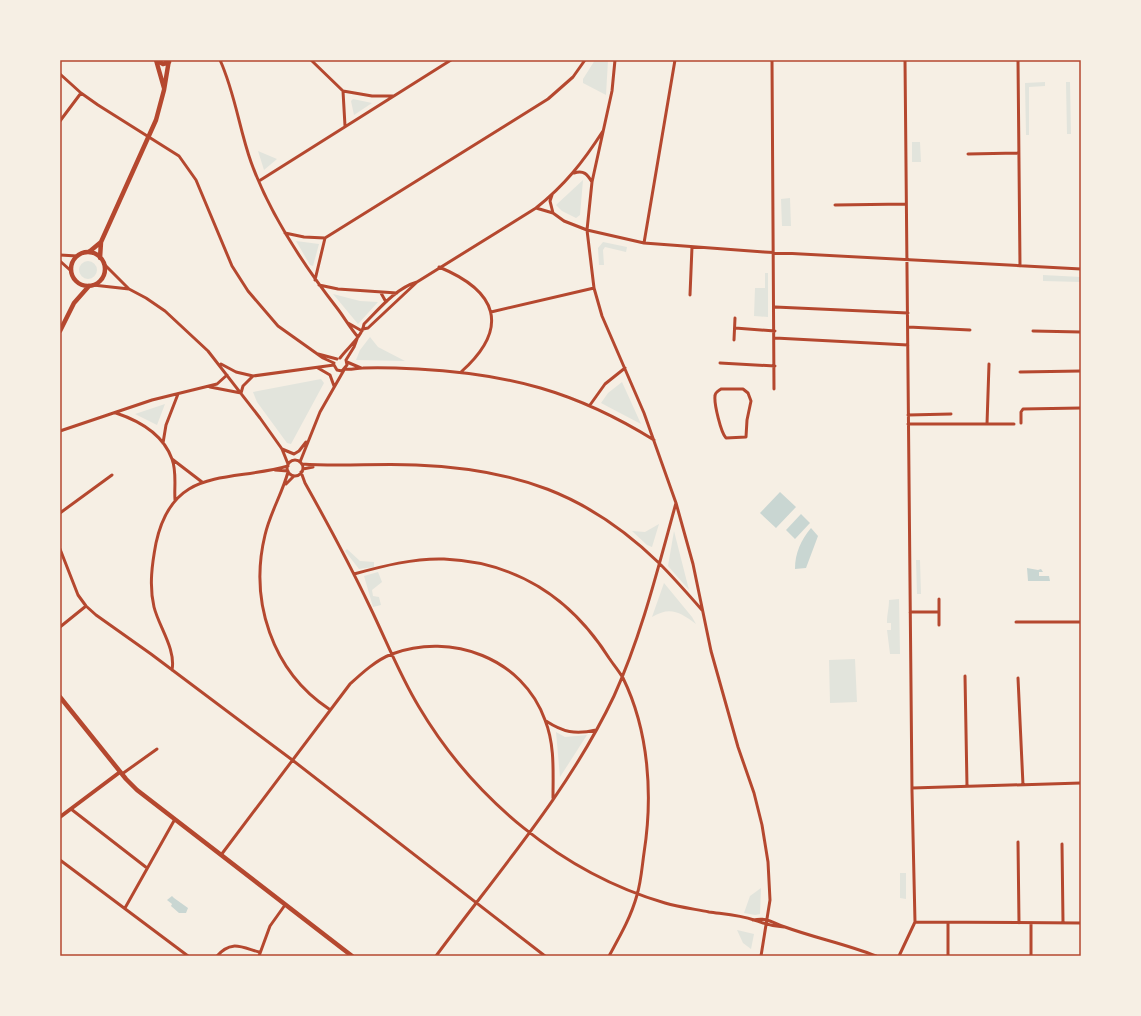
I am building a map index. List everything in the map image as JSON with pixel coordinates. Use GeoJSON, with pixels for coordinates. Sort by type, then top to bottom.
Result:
{"type":"FeatureCollection","features":[{"type":"Feature","properties":{"kind":"main road"},"geometry":{"type":"LineString","coordinates":[[156,60],[163,64],[169,61]]}},
{"type":"Feature","properties":{"kind":"main road"},"geometry":{"type":"LineString","coordinates":[[156,60],[164,90]]}},
{"type":"Feature","properties":{"kind":"main road"},"geometry":{"type":"LineString","coordinates":[[100,258],[101,242],[149,137],[164,90],[169,61]]}},
{"type":"Feature","properties":{"kind":"main road"},"geometry":{"type":"LineString","coordinates":[[91,286],[78,283],[72,277],[70,270],[72,262],[77,256],[89,252],[101,242]]}},
{"type":"Feature","properties":{"kind":"main road"},"geometry":{"type":"LineString","coordinates":[[60,331],[74,303],[91,286],[102,278],[105,271],[104,264],[100,258],[89,252]]}},
{"type":"Feature","properties":{"kind":"main road"},"geometry":{"type":"LineString","coordinates":[[60,697],[121,773],[137,790],[352,956]]}},
{"type":"Feature","properties":{"kind":"street"},"geometry":{"type":"LineString","coordinates":[[220,60],[228,78],[243,138],[258,181],[285,233],[315,280],[348,323],[357,338]]}},
{"type":"Feature","properties":{"kind":"street"},"geometry":{"type":"LineString","coordinates":[[311,60],[343,91],[372,96],[394,96]]}},
{"type":"Feature","properties":{"kind":"street"},"geometry":{"type":"LineString","coordinates":[[258,181],[451,60]]}},
{"type":"Feature","properties":{"kind":"street"},"geometry":{"type":"LineString","coordinates":[[285,233],[304,237],[325,238],[548,100],[573,77],[585,60]]}},
{"type":"Feature","properties":{"kind":"street"},"geometry":{"type":"LineString","coordinates":[[614,60],[612,91],[592,182],[587,230],[594,288],[602,316],[654,440],[676,503],[693,563],[702,610],[724,699],[754,793],[762,826],[768,862],[770,900],[761,956]]}},
{"type":"Feature","properties":{"kind":"street"},"geometry":{"type":"LineString","coordinates":[[644,243],[675,60]]}},
{"type":"Feature","properties":{"kind":"street"},"geometry":{"type":"LineString","coordinates":[[772,60],[775,252],[774,389]]}},
{"type":"Feature","properties":{"kind":"street"},"geometry":{"type":"LineString","coordinates":[[899,956],[915,922],[912,788],[905,60]]}},
{"type":"Feature","properties":{"kind":"street"},"geometry":{"type":"LineString","coordinates":[[1018,60],[1020,266]]}},
{"type":"Feature","properties":{"kind":"street"},"geometry":{"type":"LineString","coordinates":[[60,74],[81,93],[179,156],[189,167],[196,180],[232,266],[262,309],[278,326],[334,364],[338,370],[361,368],[461,372],[530,384],[590,405],[654,440]]}},
{"type":"Feature","properties":{"kind":"street"},"geometry":{"type":"LineString","coordinates":[[343,91],[345,126]]}},
{"type":"Feature","properties":{"kind":"street"},"geometry":{"type":"LineString","coordinates":[[60,121],[81,93]]}},
{"type":"Feature","properties":{"kind":"street"},"geometry":{"type":"LineString","coordinates":[[348,323],[362,330],[368,328],[417,282],[536,208],[552,195],[574,173],[604,130]]}},
{"type":"Feature","properties":{"kind":"street"},"geometry":{"type":"LineString","coordinates":[[968,154],[1018,153]]}},
{"type":"Feature","properties":{"kind":"street"},"geometry":{"type":"LineString","coordinates":[[574,173],[580,171],[587,173],[592,182]]}},
{"type":"Feature","properties":{"kind":"street"},"geometry":{"type":"LineString","coordinates":[[552,195],[550,201],[553,213]]}},
{"type":"Feature","properties":{"kind":"street"},"geometry":{"type":"LineString","coordinates":[[835,205],[906,204]]}},
{"type":"Feature","properties":{"kind":"street"},"geometry":{"type":"LineString","coordinates":[[536,208],[553,213],[568,223],[587,230],[644,243],[907,260],[1081,269]]}},
{"type":"Feature","properties":{"kind":"street"},"geometry":{"type":"LineString","coordinates":[[315,280],[325,238]]}},
{"type":"Feature","properties":{"kind":"street"},"geometry":{"type":"LineString","coordinates":[[690,294],[692,247]]}},
{"type":"Feature","properties":{"kind":"street"},"geometry":{"type":"LineString","coordinates":[[60,254],[77,256]]}},
{"type":"Feature","properties":{"kind":"street"},"geometry":{"type":"LineString","coordinates":[[60,261],[70,270]]}},
{"type":"Feature","properties":{"kind":"street"},"geometry":{"type":"LineString","coordinates":[[104,264],[129,288],[165,311],[219,363],[282,450],[288,465],[288,472],[285,485],[271,515],[260,560],[263,608],[272,639],[290,672],[300,684],[319,702],[329,709]]}},
{"type":"Feature","properties":{"kind":"street"},"geometry":{"type":"LineString","coordinates":[[439,267],[456,274],[478,290],[487,302],[491,312],[491,333],[486,344],[480,353],[461,372]]}},
{"type":"Feature","properties":{"kind":"street"},"geometry":{"type":"LineString","coordinates":[[305,483],[301,463],[309,437],[344,369],[346,361],[364,324],[397,293],[409,284],[417,282]]}},
{"type":"Feature","properties":{"kind":"street"},"geometry":{"type":"LineString","coordinates":[[319,285],[381,293],[397,293]]}},
{"type":"Feature","properties":{"kind":"street"},"geometry":{"type":"LineString","coordinates":[[91,286],[129,288]]}},
{"type":"Feature","properties":{"kind":"street"},"geometry":{"type":"LineString","coordinates":[[491,312],[594,288]]}},
{"type":"Feature","properties":{"kind":"street"},"geometry":{"type":"LineString","coordinates":[[381,293],[386,302]]}},
{"type":"Feature","properties":{"kind":"street"},"geometry":{"type":"LineString","coordinates":[[775,307],[908,313]]}},
{"type":"Feature","properties":{"kind":"street"},"geometry":{"type":"LineString","coordinates":[[734,340],[735,318]]}},
{"type":"Feature","properties":{"kind":"street"},"geometry":{"type":"LineString","coordinates":[[908,327],[970,330]]}},
{"type":"Feature","properties":{"kind":"street"},"geometry":{"type":"LineString","coordinates":[[735,328],[775,331]]}},
{"type":"Feature","properties":{"kind":"street"},"geometry":{"type":"LineString","coordinates":[[1033,331],[1081,332]]}},
{"type":"Feature","properties":{"kind":"street"},"geometry":{"type":"LineString","coordinates":[[219,363],[236,372],[253,376],[317,368],[334,364],[357,338]]}},
{"type":"Feature","properties":{"kind":"street"},"geometry":{"type":"LineString","coordinates":[[774,338],[908,345]]}},
{"type":"Feature","properties":{"kind":"street"},"geometry":{"type":"LineString","coordinates":[[318,354],[338,358],[361,368]]}},
{"type":"Feature","properties":{"kind":"street"},"geometry":{"type":"LineString","coordinates":[[720,363],[774,366]]}},
{"type":"Feature","properties":{"kind":"street"},"geometry":{"type":"LineString","coordinates":[[988,424],[989,364]]}},
{"type":"Feature","properties":{"kind":"street"},"geometry":{"type":"LineString","coordinates":[[317,368],[330,375],[334,386]]}},
{"type":"Feature","properties":{"kind":"street"},"geometry":{"type":"LineString","coordinates":[[590,405],[606,384],[625,368]]}},
{"type":"Feature","properties":{"kind":"street"},"geometry":{"type":"LineString","coordinates":[[1020,372],[1081,371]]}},
{"type":"Feature","properties":{"kind":"street"},"geometry":{"type":"LineString","coordinates":[[60,431],[152,400],[220,383],[227,375]]}},
{"type":"Feature","properties":{"kind":"street"},"geometry":{"type":"LineString","coordinates":[[241,393],[243,386],[253,376]]}},
{"type":"Feature","properties":{"kind":"street"},"geometry":{"type":"LineString","coordinates":[[208,387],[241,393]]}},
{"type":"Feature","properties":{"kind":"street"},"geometry":{"type":"LineString","coordinates":[[721,389],[745,390],[751,401],[751,408],[747,420],[746,438],[724,437],[715,397],[717,391],[721,389]]}},
{"type":"Feature","properties":{"kind":"street"},"geometry":{"type":"LineString","coordinates":[[163,443],[166,425],[178,394]]}},
{"type":"Feature","properties":{"kind":"street"},"geometry":{"type":"LineString","coordinates":[[1022,424],[1021,412],[1023,409],[1081,408]]}},
{"type":"Feature","properties":{"kind":"street"},"geometry":{"type":"LineString","coordinates":[[115,413],[139,422],[163,443],[172,459],[175,476],[174,500]]}},
{"type":"Feature","properties":{"kind":"street"},"geometry":{"type":"LineString","coordinates":[[908,415],[951,414]]}},
{"type":"Feature","properties":{"kind":"street"},"geometry":{"type":"LineString","coordinates":[[908,424],[1014,424]]}},
{"type":"Feature","properties":{"kind":"street"},"geometry":{"type":"LineString","coordinates":[[282,450],[297,453],[309,437]]}},
{"type":"Feature","properties":{"kind":"street"},"geometry":{"type":"LineString","coordinates":[[172,459],[202,482]]}},
{"type":"Feature","properties":{"kind":"street"},"geometry":{"type":"LineString","coordinates":[[172,670],[174,659],[158,619],[151,588],[157,541],[162,521],[174,500],[188,488],[202,482],[273,470],[288,465],[292,461],[317,466],[416,465],[480,470],[527,481],[568,497],[588,509],[636,543],[659,564],[702,610]]}},
{"type":"Feature","properties":{"kind":"street"},"geometry":{"type":"LineString","coordinates":[[285,485],[294,476],[298,475],[302,471],[317,466]]}},
{"type":"Feature","properties":{"kind":"street"},"geometry":{"type":"LineString","coordinates":[[273,470],[288,472],[294,476]]}},
{"type":"Feature","properties":{"kind":"street"},"geometry":{"type":"LineString","coordinates":[[60,514],[112,475]]}},
{"type":"Feature","properties":{"kind":"street"},"geometry":{"type":"LineString","coordinates":[[298,475],[305,483],[354,574],[418,706],[450,755],[469,778],[529,833],[583,867],[638,894],[665,903],[753,920],[767,926],[784,927]]}},
{"type":"Feature","properties":{"kind":"street"},"geometry":{"type":"LineString","coordinates":[[436,956],[529,833],[596,730],[622,676],[639,631],[676,503]]}},
{"type":"Feature","properties":{"kind":"street"},"geometry":{"type":"LineString","coordinates":[[60,549],[78,595],[86,606],[291,759],[545,956]]}},
{"type":"Feature","properties":{"kind":"street"},"geometry":{"type":"LineString","coordinates":[[354,574],[388,565],[442,559],[473,563],[502,571],[539,587],[566,605],[588,628],[622,676],[633,704],[640,729],[647,772],[648,793],[646,839],[638,894],[622,933],[609,956]]}},
{"type":"Feature","properties":{"kind":"street"},"geometry":{"type":"LineString","coordinates":[[939,599],[939,625]]}},
{"type":"Feature","properties":{"kind":"street"},"geometry":{"type":"LineString","coordinates":[[60,627],[86,606]]}},
{"type":"Feature","properties":{"kind":"street"},"geometry":{"type":"LineString","coordinates":[[910,612],[939,612]]}},
{"type":"Feature","properties":{"kind":"street"},"geometry":{"type":"LineString","coordinates":[[1016,622],[1081,622]]}},
{"type":"Feature","properties":{"kind":"street"},"geometry":{"type":"LineString","coordinates":[[220,854],[329,709],[350,684],[369,668],[392,654],[427,646],[464,648],[482,654],[499,663],[517,678],[540,708],[546,721],[552,746],[553,798]]}},
{"type":"Feature","properties":{"kind":"street"},"geometry":{"type":"LineString","coordinates":[[965,676],[967,786]]}},
{"type":"Feature","properties":{"kind":"street"},"geometry":{"type":"LineString","coordinates":[[1018,678],[1023,785]]}},
{"type":"Feature","properties":{"kind":"street"},"geometry":{"type":"LineString","coordinates":[[546,721],[561,730],[575,734],[596,730]]}},
{"type":"Feature","properties":{"kind":"street"},"geometry":{"type":"LineString","coordinates":[[60,817],[157,749]]}},
{"type":"Feature","properties":{"kind":"street"},"geometry":{"type":"LineString","coordinates":[[912,788],[1081,783]]}},
{"type":"Feature","properties":{"kind":"street"},"geometry":{"type":"LineString","coordinates":[[71,809],[147,868]]}},
{"type":"Feature","properties":{"kind":"street"},"geometry":{"type":"LineString","coordinates":[[125,908],[175,819]]}},
{"type":"Feature","properties":{"kind":"street"},"geometry":{"type":"LineString","coordinates":[[1018,842],[1019,923]]}},
{"type":"Feature","properties":{"kind":"street"},"geometry":{"type":"LineString","coordinates":[[1062,844],[1063,922]]}},
{"type":"Feature","properties":{"kind":"street"},"geometry":{"type":"LineString","coordinates":[[60,860],[188,956]]}},
{"type":"Feature","properties":{"kind":"street"},"geometry":{"type":"LineString","coordinates":[[217,956],[226,947],[232,946],[259,954],[270,926],[285,905]]}},
{"type":"Feature","properties":{"kind":"street"},"geometry":{"type":"LineString","coordinates":[[753,920],[768,919],[784,927],[836,941],[876,956]]}},
{"type":"Feature","properties":{"kind":"street"},"geometry":{"type":"LineString","coordinates":[[915,922],[1081,923]]}},
{"type":"Feature","properties":{"kind":"street"},"geometry":{"type":"LineString","coordinates":[[948,923],[948,956]]}},
{"type":"Feature","properties":{"kind":"street"},"geometry":{"type":"LineString","coordinates":[[1031,923],[1031,956]]}},
{"type":"Feature","properties":{"kind":"shaded area"},"geometry":{"type":"Polygon","coordinates":[[[595,60],[608,60],[606,95],[583,83],[583,79],[595,60]]]}},
{"type":"Feature","properties":{"kind":"shaded area"},"geometry":{"type":"Polygon","coordinates":[[[1045,82],[1045,86],[1029,87],[1029,135],[1026,135],[1025,83],[1045,82]]]}},
{"type":"Feature","properties":{"kind":"shaded area"},"geometry":{"type":"Polygon","coordinates":[[[1066,82],[1070,82],[1071,134],[1067,134],[1066,82]]]}},
{"type":"Feature","properties":{"kind":"shaded area"},"geometry":{"type":"Polygon","coordinates":[[[353,99],[372,103],[354,115],[351,101],[353,99]]]}},
{"type":"Feature","properties":{"kind":"shaded area"},"geometry":{"type":"Polygon","coordinates":[[[912,142],[920,142],[921,162],[912,162],[912,142]]]}},
{"type":"Feature","properties":{"kind":"shaded area"},"geometry":{"type":"Polygon","coordinates":[[[258,151],[277,159],[264,170],[258,151]]]}},
{"type":"Feature","properties":{"kind":"shaded area"},"geometry":{"type":"Polygon","coordinates":[[[583,180],[580,215],[576,218],[562,211],[556,205],[583,180]]]}},
{"type":"Feature","properties":{"kind":"shaded area"},"geometry":{"type":"Polygon","coordinates":[[[790,198],[791,226],[782,226],[781,199],[790,198]]]}},
{"type":"Feature","properties":{"kind":"shaded area"},"geometry":{"type":"Polygon","coordinates":[[[296,241],[319,244],[313,266],[310,265],[296,241]]]}},
{"type":"Feature","properties":{"kind":"shaded area"},"geometry":{"type":"Polygon","coordinates":[[[603,242],[627,247],[626,252],[605,247],[603,250],[604,265],[599,265],[598,248],[603,242]]]}},
{"type":"Feature","properties":{"kind":"shaded area"},"geometry":{"type":"Polygon","coordinates":[[[88,261],[94,264],[97,270],[94,276],[88,279],[82,276],[79,270],[82,264],[88,261]]]}},
{"type":"Feature","properties":{"kind":"shaded area"},"geometry":{"type":"Polygon","coordinates":[[[765,273],[768,273],[768,317],[754,316],[755,288],[765,288],[765,273]]]}},
{"type":"Feature","properties":{"kind":"shaded area"},"geometry":{"type":"Polygon","coordinates":[[[1043,275],[1081,277],[1081,282],[1043,281],[1043,275]]]}},
{"type":"Feature","properties":{"kind":"shaded area"},"geometry":{"type":"Polygon","coordinates":[[[333,294],[360,301],[378,302],[358,324],[333,294]]]}},
{"type":"Feature","properties":{"kind":"shaded area"},"geometry":{"type":"Polygon","coordinates":[[[370,337],[378,347],[405,361],[356,360],[360,350],[370,337]]]}},
{"type":"Feature","properties":{"kind":"shaded area"},"geometry":{"type":"Polygon","coordinates":[[[321,379],[324,383],[291,444],[287,443],[257,402],[253,392],[321,379]]]}},
{"type":"Feature","properties":{"kind":"shaded area"},"geometry":{"type":"Polygon","coordinates":[[[622,382],[641,424],[601,403],[608,393],[622,382]]]}},
{"type":"Feature","properties":{"kind":"shaded area"},"geometry":{"type":"Polygon","coordinates":[[[165,404],[157,425],[135,414],[165,404]]]}},
{"type":"Feature","properties":{"kind":"shaded area"},"geometry":{"type":"Polygon","coordinates":[[[780,492],[796,507],[776,528],[760,513],[780,492]]]}},
{"type":"Feature","properties":{"kind":"shaded area"},"geometry":{"type":"Polygon","coordinates":[[[801,514],[810,523],[795,539],[786,530],[801,514]]]}},
{"type":"Feature","properties":{"kind":"shaded area"},"geometry":{"type":"Polygon","coordinates":[[[659,524],[652,547],[647,545],[632,531],[645,532],[659,524]]]}},
{"type":"Feature","properties":{"kind":"shaded area"},"geometry":{"type":"Polygon","coordinates":[[[811,528],[818,536],[806,568],[795,569],[799,547],[811,528]]]}},
{"type":"Feature","properties":{"kind":"shaded area"},"geometry":{"type":"Polygon","coordinates":[[[674,531],[689,590],[668,566],[674,531]]]}},
{"type":"Feature","properties":{"kind":"shaded area"},"geometry":{"type":"Polygon","coordinates":[[[347,549],[360,561],[374,562],[374,567],[359,569],[345,551],[347,549]]]}},
{"type":"Feature","properties":{"kind":"shaded area"},"geometry":{"type":"Polygon","coordinates":[[[916,560],[920,560],[921,594],[917,594],[916,560]]]}},
{"type":"Feature","properties":{"kind":"shaded area"},"geometry":{"type":"Polygon","coordinates":[[[1027,568],[1038,570],[1041,569],[1043,572],[1039,572],[1039,576],[1049,576],[1050,581],[1028,581],[1027,568]]]}},
{"type":"Feature","properties":{"kind":"shaded area"},"geometry":{"type":"Polygon","coordinates":[[[378,572],[382,582],[372,590],[373,596],[379,597],[381,605],[373,607],[364,576],[378,572]]]}},
{"type":"Feature","properties":{"kind":"shaded area"},"geometry":{"type":"Polygon","coordinates":[[[664,583],[696,624],[685,616],[670,611],[652,617],[664,583]]]}},
{"type":"Feature","properties":{"kind":"shaded area"},"geometry":{"type":"Polygon","coordinates":[[[899,599],[900,654],[890,654],[887,630],[891,630],[891,623],[887,623],[889,600],[899,599]]]}},
{"type":"Feature","properties":{"kind":"shaded area"},"geometry":{"type":"Polygon","coordinates":[[[855,659],[857,702],[830,703],[829,660],[855,659]]]}},
{"type":"Feature","properties":{"kind":"shaded area"},"geometry":{"type":"Polygon","coordinates":[[[556,732],[565,737],[587,735],[560,777],[556,732]]]}},
{"type":"Feature","properties":{"kind":"shaded area"},"geometry":{"type":"Polygon","coordinates":[[[900,873],[906,873],[906,899],[900,898],[900,873]]]}},
{"type":"Feature","properties":{"kind":"shaded area"},"geometry":{"type":"Polygon","coordinates":[[[761,888],[760,914],[755,915],[744,913],[750,896],[761,888]]]}},
{"type":"Feature","properties":{"kind":"shaded area"},"geometry":{"type":"Polygon","coordinates":[[[172,896],[188,908],[186,913],[179,913],[171,906],[172,904],[167,900],[172,896]]]}},
{"type":"Feature","properties":{"kind":"shaded area"},"geometry":{"type":"Polygon","coordinates":[[[737,930],[754,934],[751,949],[743,943],[737,930]]]}}]}
